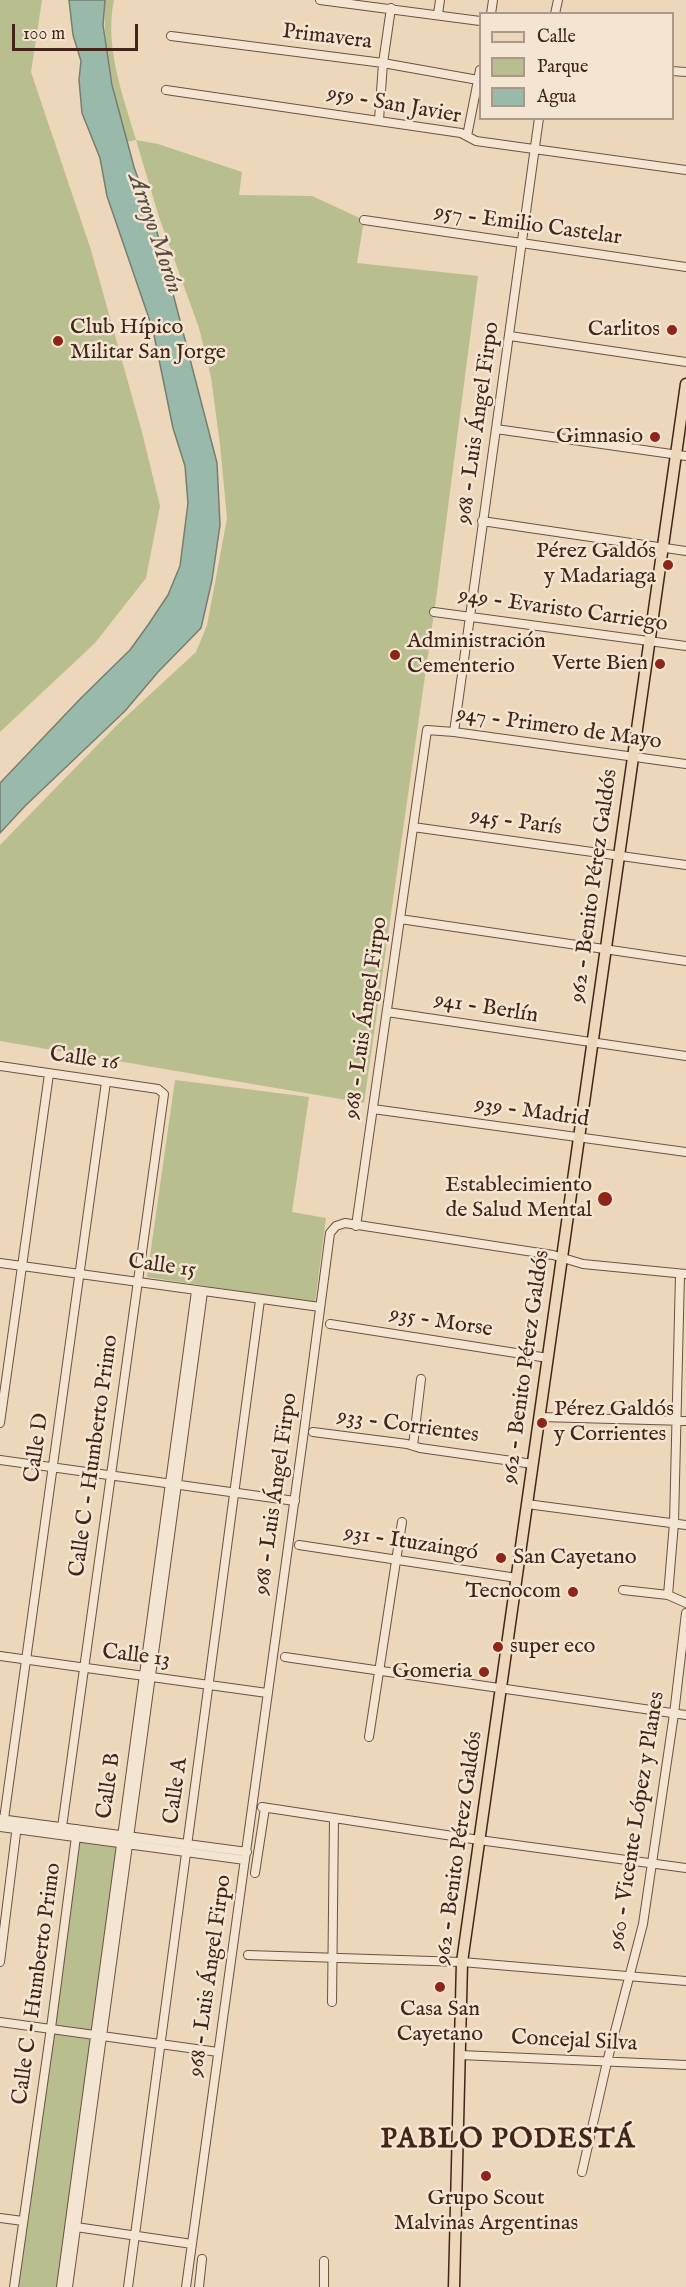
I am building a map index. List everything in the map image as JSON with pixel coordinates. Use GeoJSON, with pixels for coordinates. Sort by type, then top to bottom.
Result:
{"type":"FeatureCollection","features":[{"type":"Feature","properties":{"kind":"main road","name":"962 - Benito Pérez Galdós"},"geometry":{"type":"LineString","coordinates":[[454,2287],[462,1962],[662,548],[681,455],[686,384]]}},
{"type":"Feature","properties":{"kind":"street"},"geometry":{"type":"LineString","coordinates":[[320,0],[479,21]]}},
{"type":"Feature","properties":{"kind":"street"},"geometry":{"type":"LineString","coordinates":[[438,14],[440,0]]}},
{"type":"Feature","properties":{"kind":"street"},"geometry":{"type":"LineString","coordinates":[[379,120],[383,63],[391,8]]}},
{"type":"Feature","properties":{"kind":"street","name":"Primavera"},"geometry":{"type":"LineString","coordinates":[[171,36],[383,63],[478,80]]}},
{"type":"Feature","properties":{"kind":"street"},"geometry":{"type":"LineString","coordinates":[[467,136],[479,75]]}},
{"type":"Feature","properties":{"kind":"street","name":"959 - San Javier"},"geometry":{"type":"LineString","coordinates":[[166,90],[379,120],[467,136],[476,141],[686,170]]}},
{"type":"Feature","properties":{"kind":"street","name":"968 - Luis Ángel Firpo"},"geometry":{"type":"LineString","coordinates":[[454,732],[539,120]]}},
{"type":"Feature","properties":{"kind":"street","name":"957 - Emilio Castelar"},"geometry":{"type":"LineString","coordinates":[[364,220],[686,267]]}},
{"type":"Feature","properties":{"kind":"street"},"geometry":{"type":"LineString","coordinates":[[510,336],[686,362]]}},
{"type":"Feature","properties":{"kind":"street"},"geometry":{"type":"LineString","coordinates":[[496,429],[681,455]]}},
{"type":"Feature","properties":{"kind":"street"},"geometry":{"type":"LineString","coordinates":[[482,521],[686,551]]}},
{"type":"Feature","properties":{"kind":"street","name":"949 - Evaristo Carriego"},"geometry":{"type":"LineString","coordinates":[[434,612],[686,646]]}},
{"type":"Feature","properties":{"kind":"street","name":"968 - Luis Ángel Firpo"},"geometry":{"type":"LineString","coordinates":[[186,2287],[330,1233],[332,1228],[341,1223],[356,1226],[427,730]]}},
{"type":"Feature","properties":{"kind":"street","name":"947 - Primero de Mayo"},"geometry":{"type":"LineString","coordinates":[[427,730],[686,764]]}},
{"type":"Feature","properties":{"kind":"street","name":"945 - París"},"geometry":{"type":"LineString","coordinates":[[412,827],[686,865]]}},
{"type":"Feature","properties":{"kind":"street"},"geometry":{"type":"LineString","coordinates":[[400,919],[686,961]]}},
{"type":"Feature","properties":{"kind":"street","name":"941 - Berlín"},"geometry":{"type":"LineString","coordinates":[[387,1012],[592,1044],[686,1056]]}},
{"type":"Feature","properties":{"kind":"street","name":"Calle 16"},"geometry":{"type":"LineString","coordinates":[[0,1066],[162,1091]]}},
{"type":"Feature","properties":{"kind":"street"},"geometry":{"type":"LineString","coordinates":[[0,1424],[49,1074]]}},
{"type":"Feature","properties":{"kind":"street","name":"Calle D"},"geometry":{"type":"LineString","coordinates":[[1,1822],[27,1661],[106,1082]]}},
{"type":"Feature","properties":{"kind":"street","name":"Calle C - Humberto Primo"},"geometry":{"type":"LineString","coordinates":[[62,1827],[165,1097],[162,1091]]}},
{"type":"Feature","properties":{"kind":"street","name":"939 - Madrid"},"geometry":{"type":"LineString","coordinates":[[373,1109],[686,1152]]}},
{"type":"Feature","properties":{"kind":"street"},"geometry":{"type":"LineString","coordinates":[[356,1226],[553,1255],[562,1259],[610,1268],[683,1274],[674,1523],[668,1595]]}},
{"type":"Feature","properties":{"kind":"street","name":"Calle 15"},"geometry":{"type":"LineString","coordinates":[[0,1263],[320,1307]]}},
{"type":"Feature","properties":{"kind":"street","name":"Calle B"},"geometry":{"type":"LineString","coordinates":[[61,2287],[98,2035],[200,1291]]}},
{"type":"Feature","properties":{"kind":"street","name":"Calle A"},"geometry":{"type":"LineString","coordinates":[[128,2287],[260,1300]]}},
{"type":"Feature","properties":{"kind":"street","name":"935 - Morse"},"geometry":{"type":"LineString","coordinates":[[330,1324],[548,1358]]}},
{"type":"Feature","properties":{"kind":"street"},"geometry":{"type":"LineString","coordinates":[[413,1446],[421,1379]]}},
{"type":"Feature","properties":{"kind":"street"},"geometry":{"type":"LineString","coordinates":[[540,1417],[686,1421]]}},
{"type":"Feature","properties":{"kind":"street","name":"933 - Corrientes"},"geometry":{"type":"LineString","coordinates":[[314,1432],[533,1464]]}},
{"type":"Feature","properties":{"kind":"street"},"geometry":{"type":"LineString","coordinates":[[0,1460],[295,1501]]}},
{"type":"Feature","properties":{"kind":"street"},"geometry":{"type":"LineString","coordinates":[[527,1504],[686,1525]]}},
{"type":"Feature","properties":{"kind":"street"},"geometry":{"type":"LineString","coordinates":[[369,1737],[402,1522]]}},
{"type":"Feature","properties":{"kind":"street","name":"931 - Ituzaingó"},"geometry":{"type":"LineString","coordinates":[[299,1545],[517,1578]]}},
{"type":"Feature","properties":{"kind":"street"},"geometry":{"type":"LineString","coordinates":[[623,1590],[668,1595],[686,1603]]}},
{"type":"Feature","properties":{"kind":"street","name":"960 - Vicente López y Planes"},"geometry":{"type":"LineString","coordinates":[[582,2172],[607,2062],[643,1924],[674,1714],[686,1613]]}},
{"type":"Feature","properties":{"kind":"street","name":"Calle 13"},"geometry":{"type":"LineString","coordinates":[[0,1656],[267,1693]]}},
{"type":"Feature","properties":{"kind":"street"},"geometry":{"type":"LineString","coordinates":[[285,1657],[686,1715]]}},
{"type":"Feature","properties":{"kind":"street"},"geometry":{"type":"LineString","coordinates":[[255,1873],[264,1807],[479,1840],[686,1868]]}},
{"type":"Feature","properties":{"kind":"street"},"geometry":{"type":"LineString","coordinates":[[332,2002],[334,1818]]}},
{"type":"Feature","properties":{"kind":"street"},"geometry":{"type":"LineString","coordinates":[[1,1822],[246,1856]]}},
{"type":"Feature","properties":{"kind":"street"},"geometry":{"type":"LineString","coordinates":[[17,1825],[62,1827],[76,1832]]}},
{"type":"Feature","properties":{"kind":"street"},"geometry":{"type":"LineString","coordinates":[[0,1962],[17,1825]]}},
{"type":"Feature","properties":{"kind":"street","name":"Calle C - Humberto Primo"},"geometry":{"type":"LineString","coordinates":[[14,2287],[76,1832]]}},
{"type":"Feature","properties":{"kind":"street"},"geometry":{"type":"LineString","coordinates":[[248,1955],[462,1962],[686,1981]]}},
{"type":"Feature","properties":{"kind":"street"},"geometry":{"type":"LineString","coordinates":[[0,2022],[218,2052]]}},
{"type":"Feature","properties":{"kind":"street","name":"Calle B"},"geometry":{"type":"LineString","coordinates":[[68,2287],[98,2035]]}},
{"type":"Feature","properties":{"kind":"street","name":"Concejal Silva"},"geometry":{"type":"LineString","coordinates":[[460,2055],[686,2065]]}},
{"type":"Feature","properties":{"kind":"street"},"geometry":{"type":"LineString","coordinates":[[0,2218],[23,2222]]}},
{"type":"Feature","properties":{"kind":"street"},"geometry":{"type":"LineString","coordinates":[[76,2227],[192,2244]]}},
{"type":"Feature","properties":{"kind":"street"},"geometry":{"type":"LineString","coordinates":[[199,2287],[202,2259]]}},
{"type":"Feature","properties":{"kind":"street"},"geometry":{"type":"LineString","coordinates":[[324,2261],[324,2287]]}},
{"type":"Feature","properties":{"kind":"green space","name":"Club Hípico Militar San Jorge"},"geometry":{"type":"Polygon","coordinates":[[[0,0],[42,0],[31,72],[91,250],[142,432],[160,506],[146,578],[95,643],[0,732],[0,0]]]}},
{"type":"Feature","properties":{"kind":"green space"},"geometry":{"type":"Polygon","coordinates":[[[105,0],[114,0],[111,35],[113,53],[136,140],[127,142],[107,54],[105,0]]]}},
{"type":"Feature","properties":{"kind":"green space"},"geometry":{"type":"Polygon","coordinates":[[[136,140],[158,144],[242,172],[239,195],[312,196],[364,220],[357,263],[478,276],[437,592],[364,1103],[0,1041],[0,845],[118,724],[196,652],[207,625],[227,518],[211,377],[199,328],[159,217],[136,140]]]}},
{"type":"Feature","properties":{"kind":"green space"},"geometry":{"type":"Polygon","coordinates":[[[175,1080],[309,1097],[292,1212],[326,1218],[315,1303],[147,1277],[175,1080]]]}},
{"type":"Feature","properties":{"kind":"green space"},"geometry":{"type":"Polygon","coordinates":[[[76,1836],[121,1843],[61,2287],[14,2287],[76,1836]]]}},
{"type":"Feature","properties":{"kind":"water","name":"Arroyo Morón"},"geometry":{"type":"Polygon","coordinates":[[[69,0],[105,0],[103,25],[112,85],[134,167],[157,232],[217,463],[220,525],[212,580],[201,628],[158,672],[125,711],[25,806],[0,833],[0,783],[130,650],[168,595],[180,566],[188,503],[185,466],[173,428],[153,330],[107,196],[100,158],[82,113],[79,80],[81,61],[73,35],[69,0]]]}},
{"type":"Feature","properties":{"kind":"place","name":"Carlitos"},"geometry":{"type":"Point","coordinates":[672,330]}},
{"type":"Feature","properties":{"kind":"place","name":"Club Hípico Militar San Jorge"},"geometry":{"type":"Point","coordinates":[58,341]}},
{"type":"Feature","properties":{"kind":"place","name":"Gimnasio"},"geometry":{"type":"Point","coordinates":[655,437]}},
{"type":"Feature","properties":{"kind":"place","name":"Pérez Galdós y Madariaga"},"geometry":{"type":"Point","coordinates":[668,565]}},
{"type":"Feature","properties":{"kind":"place","name":"Administración Cementerio"},"geometry":{"type":"Point","coordinates":[395,655]}},
{"type":"Feature","properties":{"kind":"place","name":"Verte Bien"},"geometry":{"type":"Point","coordinates":[660,664]}},
{"type":"Feature","properties":{"kind":"place","name":"Establecimiento de Salud Mental"},"geometry":{"type":"Point","coordinates":[605,1199]}},
{"type":"Feature","properties":{"kind":"place","name":"Pérez Galdós y Corrientes"},"geometry":{"type":"Point","coordinates":[542,1423]}},
{"type":"Feature","properties":{"kind":"place","name":"San Cayetano"},"geometry":{"type":"Point","coordinates":[501,1558]}},
{"type":"Feature","properties":{"kind":"place","name":"Tecnocom"},"geometry":{"type":"Point","coordinates":[573,1592]}},
{"type":"Feature","properties":{"kind":"place","name":"super eco"},"geometry":{"type":"Point","coordinates":[498,1647]}},
{"type":"Feature","properties":{"kind":"place","name":"Gomeria"},"geometry":{"type":"Point","coordinates":[484,1672]}},
{"type":"Feature","properties":{"kind":"place","name":"Casa San Cayetano"},"geometry":{"type":"Point","coordinates":[440,1987]}},
{"type":"Feature","properties":{"kind":"place","name":"Grupo Scout Malvinas Argentinas"},"geometry":{"type":"Point","coordinates":[486,2176]}},
{"type":"Feature","properties":{"kind":"district","name":"PABLO PODESTÁ"},"geometry":{"type":"Point","coordinates":[508,2141]}}]}
